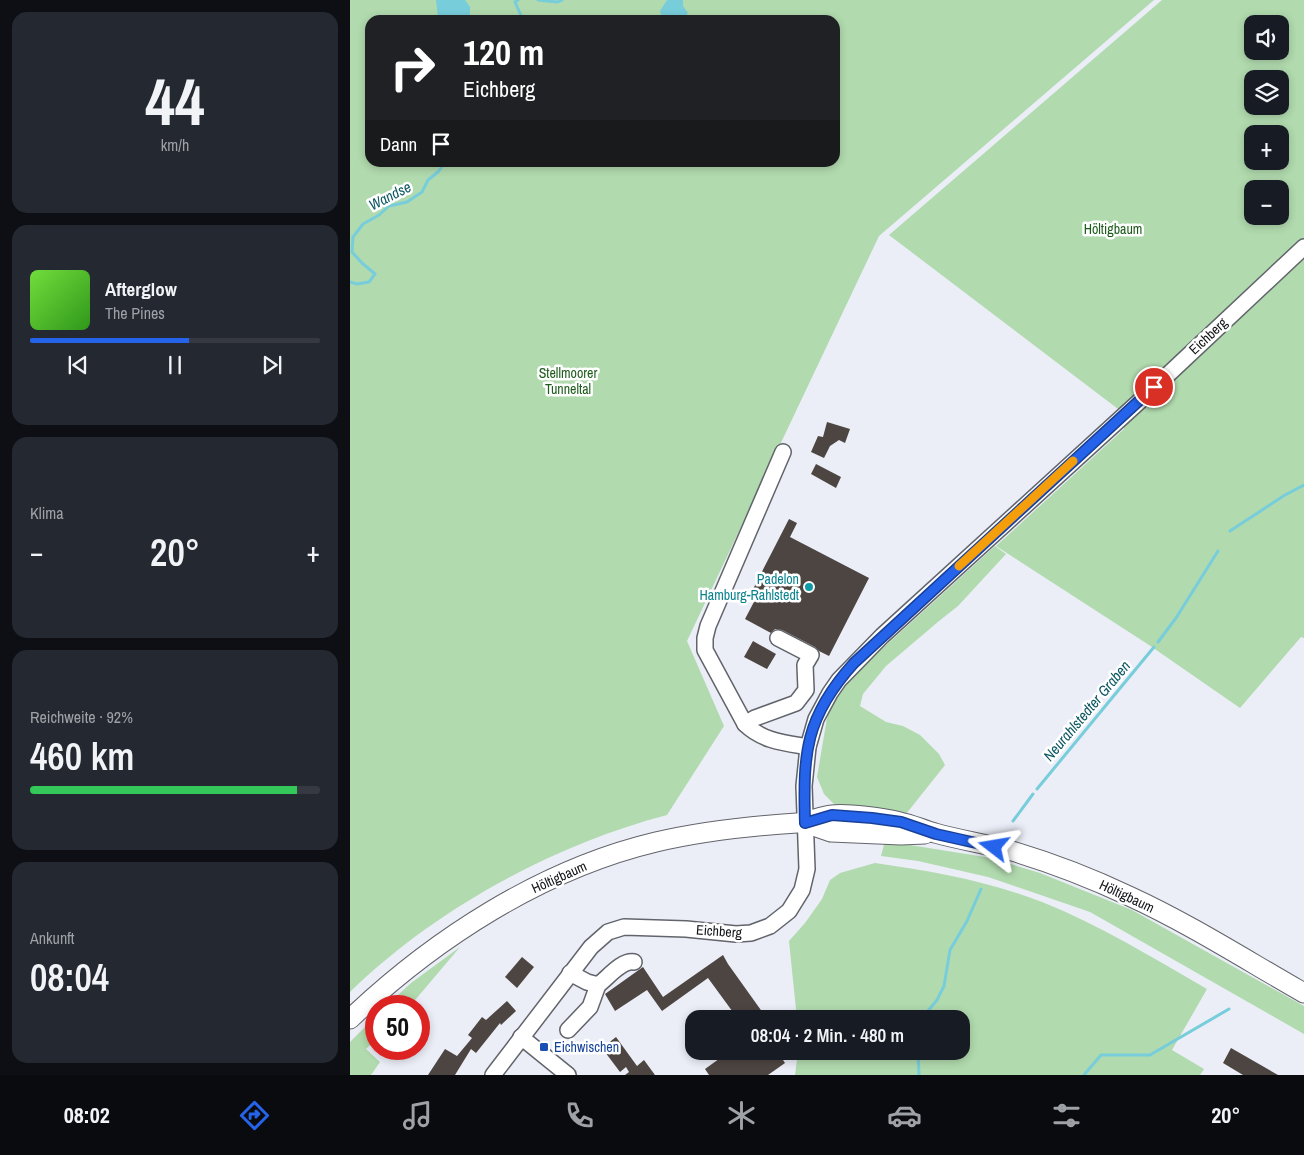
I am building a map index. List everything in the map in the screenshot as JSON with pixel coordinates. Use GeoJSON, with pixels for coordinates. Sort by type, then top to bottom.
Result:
{"type":"FeatureCollection","features":[{"type":"Feature","properties":{"kind":"main road","name":"Höltigbaum"},"geometry":{"type":"LineString","coordinates":[[350,1019],[387,985],[437,946],[494,910],[564,874],[631,849],[681,836],[739,827],[805,823],[831,832],[902,835],[936,834],[1010,851],[1089,878],[1161,912],[1304,993]]}},
{"type":"Feature","properties":{"kind":"street","name":"Eichberg"},"geometry":{"type":"LineString","coordinates":[[493,1075],[570,973],[602,936],[615,929],[624,927],[686,928],[736,934],[758,931],[777,922],[794,904],[805,880],[807,859],[804,772],[808,747],[814,724],[823,704],[839,680],[854,663],[1304,247]]}},
{"type":"Feature","properties":{"kind":"street"},"geometry":{"type":"LineString","coordinates":[[783,452],[705,638],[705,650],[745,724],[755,734],[779,742],[808,747]]}},
{"type":"Feature","properties":{"kind":"street"},"geometry":{"type":"LineString","coordinates":[[745,724],[755,718],[796,703],[806,690],[805,664],[811,655],[778,638]]}},
{"type":"Feature","properties":{"kind":"street"},"geometry":{"type":"LineString","coordinates":[[568,1030],[590,1007],[598,985],[623,964],[634,962]]}},
{"type":"Feature","properties":{"kind":"street"},"geometry":{"type":"LineString","coordinates":[[570,973],[587,982],[598,985]]}},
{"type":"Feature","properties":{"kind":"street"},"geometry":{"type":"LineString","coordinates":[[521,1038],[568,1075]]}},
{"type":"Feature","properties":{"kind":"green space","name":"Stellmoorer Tunneltal"},"geometry":{"type":"Polygon","coordinates":[[[350,0],[1154,0],[879,236],[687,641],[724,726],[667,815],[624,828],[539,862],[458,907],[383,962],[350,992],[350,0]]]}},
{"type":"Feature","properties":{"kind":"green space","name":"Höltigbaum"},"geometry":{"type":"Polygon","coordinates":[[[1162,0],[1304,0],[1304,638],[1301,637],[1240,708],[1149,645],[996,546],[1124,429],[1122,412],[889,235],[1162,0]]]}},
{"type":"Feature","properties":{"kind":"green space"},"geometry":{"type":"Polygon","coordinates":[[[995,546],[1006,554],[958,606],[886,666],[863,694],[860,706],[886,722],[903,726],[920,735],[939,754],[945,765],[906,814],[838,808],[824,794],[817,777],[827,718],[836,694],[856,670],[892,640],[995,546]]]}},
{"type":"Feature","properties":{"kind":"green space"},"geometry":{"type":"Polygon","coordinates":[[[885,841],[991,858],[1040,873],[1132,910],[1304,1006],[1304,1034],[1090,912],[988,877],[918,861],[881,856],[885,841]]]}},
{"type":"Feature","properties":{"kind":"green space"},"geometry":{"type":"Polygon","coordinates":[[[875,863],[959,878],[1001,888],[1042,902],[1105,931],[1207,989],[1172,1050],[1204,1069],[1200,1075],[795,1075],[797,1060],[970,1060],[970,1010],[796,1010],[789,941],[822,899],[830,880],[840,873],[875,863]]]}},
{"type":"Feature","properties":{"kind":"green space"},"geometry":{"type":"Polygon","coordinates":[[[460,947],[419,995],[398,995],[411,983],[460,947]]]}},
{"type":"Feature","properties":{"kind":"green space"},"geometry":{"type":"Polygon","coordinates":[[[365,1027],[365,1060],[378,1060],[380,1062],[371,1075],[350,1075],[350,1042],[365,1027]]]}},
{"type":"Feature","properties":{"kind":"water"},"geometry":{"type":"Polygon","coordinates":[[[436,0],[465,0],[470,7],[470,15],[438,15],[436,0]]]}},
{"type":"Feature","properties":{"kind":"water"},"geometry":{"type":"Polygon","coordinates":[[[667,0],[683,0],[683,6],[688,13],[686,15],[661,15],[660,11],[667,0]]]}},
{"type":"Feature","properties":{"kind":"building"},"geometry":{"type":"Polygon","coordinates":[[[827,422],[850,429],[845,443],[839,440],[830,446],[824,458],[811,452],[818,436],[823,437],[827,422]]]}},
{"type":"Feature","properties":{"kind":"building"},"geometry":{"type":"Polygon","coordinates":[[[816,464],[841,477],[836,488],[811,474],[816,464]]]}},
{"type":"Feature","properties":{"kind":"building","name":"Padelon Hamburg-Rahlstedt"},"geometry":{"type":"Polygon","coordinates":[[[789,519],[797,523],[790,537],[869,578],[829,656],[782,630],[775,629],[771,633],[745,619],[756,598],[750,595],[789,519]]]}},
{"type":"Feature","properties":{"kind":"building"},"geometry":{"type":"Polygon","coordinates":[[[753,641],[776,654],[767,669],[744,657],[753,641]]]}},
{"type":"Feature","properties":{"kind":"building"},"geometry":{"type":"Polygon","coordinates":[[[723,955],[761,1010],[731,1010],[708,978],[662,1011],[647,990],[615,1011],[605,994],[643,967],[663,997],[723,955]]]}},
{"type":"Feature","properties":{"kind":"building"},"geometry":{"type":"Polygon","coordinates":[[[522,957],[534,967],[517,988],[505,977],[522,957]]]}},
{"type":"Feature","properties":{"kind":"building"},"geometry":{"type":"Polygon","coordinates":[[[507,1001],[516,1011],[501,1025],[500,1023],[476,1053],[471,1049],[455,1075],[428,1075],[445,1049],[457,1056],[472,1038],[468,1035],[482,1017],[486,1020],[507,1001]]]}},
{"type":"Feature","properties":{"kind":"building"},"geometry":{"type":"Polygon","coordinates":[[[616,1037],[637,1066],[644,1060],[655,1075],[625,1075],[629,1072],[626,1067],[620,1072],[602,1048],[616,1037]]]}},
{"type":"Feature","properties":{"kind":"building"},"geometry":{"type":"Polygon","coordinates":[[[1231,1048],[1278,1075],[1243,1075],[1223,1063],[1231,1048]]]}},
{"type":"Feature","properties":{"kind":"building"},"geometry":{"type":"Polygon","coordinates":[[[718,1060],[783,1060],[785,1063],[768,1075],[709,1075],[705,1069],[718,1060]]]}},
{"type":"Feature","properties":{"kind":"waterway","name":"Wandse"},"geometry":{"type":"LineString","coordinates":[[518,0],[515,2],[521,15]]}},
{"type":"Feature","properties":{"kind":"waterway","name":"Wandse"},"geometry":{"type":"LineString","coordinates":[[538,0],[557,2],[562,0]]}},
{"type":"Feature","properties":{"kind":"waterway","name":"Wandse"},"geometry":{"type":"LineString","coordinates":[[350,282],[357,284],[369,282],[375,274],[352,252],[353,237],[363,224],[379,215],[389,206],[407,202],[422,192],[428,180],[442,167]]}},
{"type":"Feature","properties":{"kind":"waterway","name":"Neurahlstedter Graben"},"geometry":{"type":"LineString","coordinates":[[1230,531],[1285,495],[1304,485]]}},
{"type":"Feature","properties":{"kind":"waterway","name":"Neurahlstedter Graben"},"geometry":{"type":"LineString","coordinates":[[1158,642],[1176,618],[1218,551]]}},
{"type":"Feature","properties":{"kind":"waterway","name":"Neurahlstedter Graben"},"geometry":{"type":"LineString","coordinates":[[1037,789],[1154,647]]}},
{"type":"Feature","properties":{"kind":"waterway","name":"Neurahlstedter Graben"},"geometry":{"type":"LineString","coordinates":[[1013,821],[1033,794]]}},
{"type":"Feature","properties":{"kind":"waterway"},"geometry":{"type":"LineString","coordinates":[[929,1010],[937,1000],[944,986],[950,950],[967,921],[981,889]]}},
{"type":"Feature","properties":{"kind":"waterway"},"geometry":{"type":"LineString","coordinates":[[1084,1075],[1101,1055],[1150,1055],[1229,1009]]}},
{"type":"Feature","properties":{"kind":"waterway"},"geometry":{"type":"LineString","coordinates":[[918,1060],[919,1075]]}},
{"type":"Feature","properties":{"kind":"slow traffic"},"geometry":{"type":"LineString","coordinates":[[959,566],[1073,461]]}},
{"type":"Feature","properties":{"kind":"place","name":"Padelon Hamburg-Rahlstedt"},"geometry":{"type":"Point","coordinates":[809,587]}},
{"type":"Feature","properties":{"kind":"place","name":"Eichwischen"},"geometry":{"type":"Point","coordinates":[544,1047]}},
{"type":"Feature","properties":{"kind":"route"},"geometry":{"type":"LineString","coordinates":[[994,847],[936,834],[901,822],[872,818],[832,815],[805,823],[804,772],[812,730],[823,704],[839,680],[854,663],[1154,387]]}}]}
